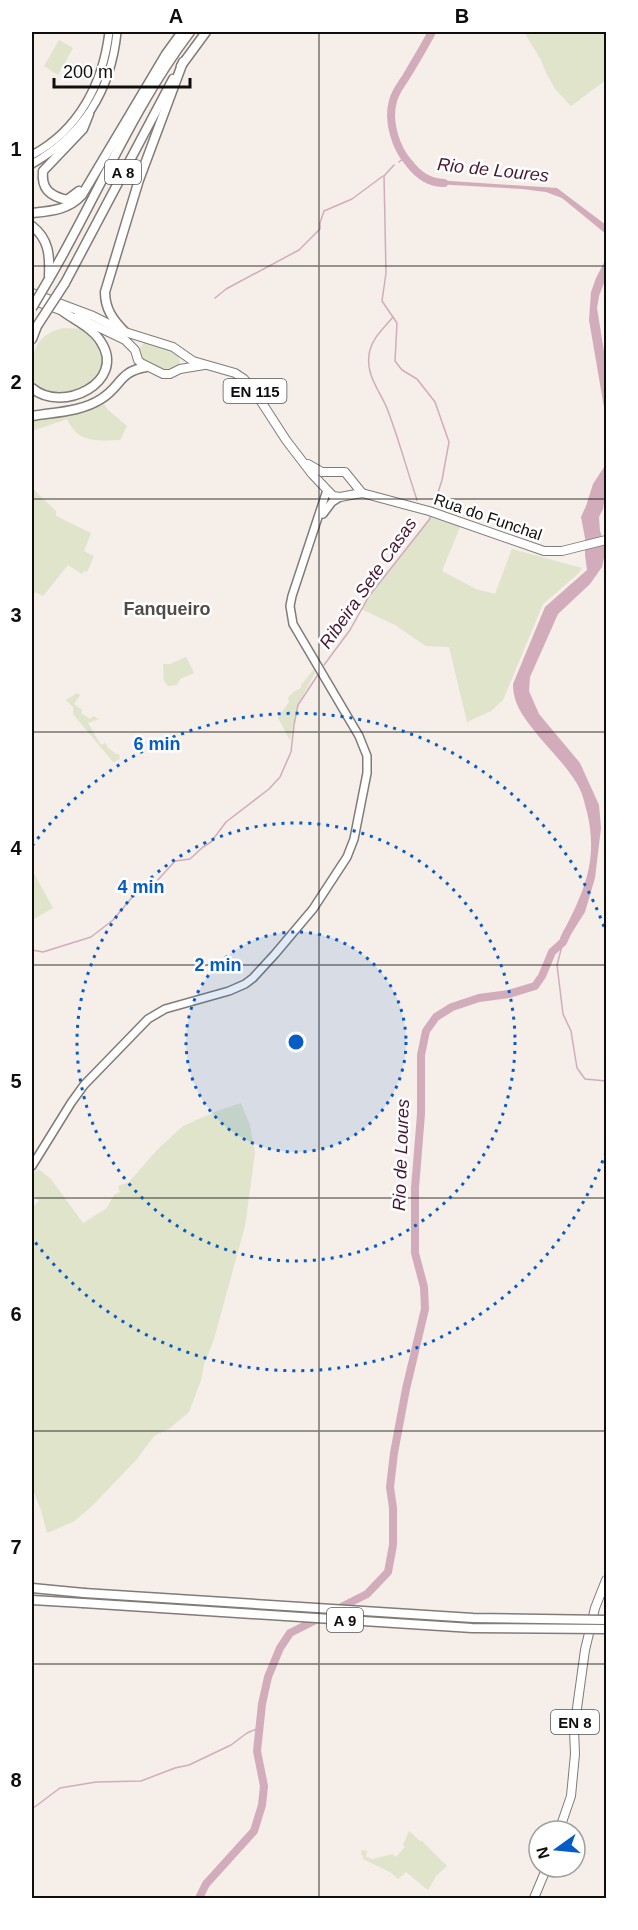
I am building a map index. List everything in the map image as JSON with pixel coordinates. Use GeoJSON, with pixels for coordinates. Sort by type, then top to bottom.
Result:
{"type":"FeatureCollection","features":[{"type":"Feature","properties":{"kind":"highway"},"geometry":{"type":"LineString","coordinates":[[32,213],[61,210],[74,204],[82,195],[166,54],[182,32]]}},
{"type":"Feature","properties":{"kind":"highway","name":"A 8"},"geometry":{"type":"LineString","coordinates":[[32,308],[92,202],[128,131],[171,57],[190,32]]}},
{"type":"Feature","properties":{"kind":"highway","name":"A 8"},"geometry":{"type":"LineString","coordinates":[[32,337],[65,283],[183,62],[206,32]]}},
{"type":"Feature","properties":{"kind":"highway"},"geometry":{"type":"LineString","coordinates":[[125,332],[109,313],[105,302],[105,292],[143,169],[183,62]]}},
{"type":"Feature","properties":{"kind":"highway"},"geometry":{"type":"LineString","coordinates":[[89,114],[83,129],[43,171],[42,180],[45,190],[54,197],[67,200],[77,194],[92,177]]}},
{"type":"Feature","properties":{"kind":"highway"},"geometry":{"type":"LineString","coordinates":[[32,226],[45,240],[49,250],[49,279]]}},
{"type":"Feature","properties":{"kind":"highway"},"geometry":{"type":"LineString","coordinates":[[32,388],[44,396],[56,398],[75,396],[97,384],[106,369],[106,351],[98,337],[61,310]]}},
{"type":"Feature","properties":{"kind":"highway"},"geometry":{"type":"LineString","coordinates":[[32,416],[90,405],[111,392],[129,372],[146,367]]}},
{"type":"Feature","properties":{"kind":"highway","name":"A 9"},"geometry":{"type":"LineString","coordinates":[[32,1588],[473,1618],[606,1620]]}},
{"type":"Feature","properties":{"kind":"highway","name":"A 9"},"geometry":{"type":"LineString","coordinates":[[32,1600],[472,1628],[606,1629]]}},
{"type":"Feature","properties":{"kind":"main road"},"geometry":{"type":"LineString","coordinates":[[32,164],[84,108],[102,69],[109,32]]}},
{"type":"Feature","properties":{"kind":"main road"},"geometry":{"type":"LineString","coordinates":[[32,155],[62,144],[89,114],[110,72],[117,32]]}},
{"type":"Feature","properties":{"kind":"main road"},"geometry":{"type":"LineString","coordinates":[[32,293],[93,316],[125,332],[173,347],[183,360],[180,369]]}},
{"type":"Feature","properties":{"kind":"main road"},"geometry":{"type":"LineString","coordinates":[[32,300],[61,310],[125,340],[135,350],[138,360],[146,367],[168,375],[180,369],[205,365]]}},
{"type":"Feature","properties":{"kind":"main road"},"geometry":{"type":"LineString","coordinates":[[136,356],[139,343],[147,339]]}},
{"type":"Feature","properties":{"kind":"main road"},"geometry":{"type":"LineString","coordinates":[[180,354],[205,365]]}},
{"type":"Feature","properties":{"kind":"main road","name":"EN 115"},"geometry":{"type":"LineString","coordinates":[[205,365],[235,373],[244,379],[300,457]]}},
{"type":"Feature","properties":{"kind":"main road"},"geometry":{"type":"LineString","coordinates":[[300,457],[316,470],[332,473],[345,472],[362,493]]}},
{"type":"Feature","properties":{"kind":"main road"},"geometry":{"type":"LineString","coordinates":[[300,457],[312,474],[333,496],[344,496]]}},
{"type":"Feature","properties":{"kind":"main road"},"geometry":{"type":"LineString","coordinates":[[32,1166],[84,1085],[148,1019],[165,1009],[242,986],[253,978],[314,909],[346,857],[354,839],[367,773],[367,756],[359,736],[292,624],[291,612],[294,589],[319,518],[327,489],[327,479],[332,473]]}},
{"type":"Feature","properties":{"kind":"main road"},"geometry":{"type":"LineString","coordinates":[[319,518],[332,502],[344,496],[352,487],[352,482]]}},
{"type":"Feature","properties":{"kind":"main road","name":"Rua do Funchal"},"geometry":{"type":"LineString","coordinates":[[344,496],[362,493],[429,511],[544,551],[556,552],[606,540]]}},
{"type":"Feature","properties":{"kind":"main road","name":"EN 8"},"geometry":{"type":"LineString","coordinates":[[563,1819],[571,1796],[574,1730],[580,1680],[590,1626],[606,1580]]}},
{"type":"Feature","properties":{"kind":"main road"},"geometry":{"type":"LineString","coordinates":[[534,1899],[542,1879]]}},
{"type":"Feature","properties":{"kind":"green space"},"geometry":{"type":"Polygon","coordinates":[[[524,32],[606,32],[606,80],[571,106],[556,90],[524,32]]]}},
{"type":"Feature","properties":{"kind":"green space"},"geometry":{"type":"Polygon","coordinates":[[[59,40],[73,48],[58,75],[44,66],[59,40]]]}},
{"type":"Feature","properties":{"kind":"green space"},"geometry":{"type":"Polygon","coordinates":[[[63,328],[88,329],[97,337],[106,361],[93,387],[62,398],[32,388],[32,377],[33,358],[39,343],[52,332],[63,328]]]}},
{"type":"Feature","properties":{"kind":"green space"},"geometry":{"type":"Polygon","coordinates":[[[146,342],[152,342],[178,354],[180,362],[177,369],[166,371],[144,361],[139,350],[146,342]]]}},
{"type":"Feature","properties":{"kind":"green space"},"geometry":{"type":"Polygon","coordinates":[[[102,401],[108,410],[127,426],[120,440],[89,439],[77,433],[67,419],[32,431],[32,418],[102,401]]]}},
{"type":"Feature","properties":{"kind":"green space"},"geometry":{"type":"Polygon","coordinates":[[[32,488],[56,511],[56,516],[91,533],[84,551],[94,556],[87,572],[84,571],[82,574],[68,565],[43,596],[35,592],[32,600],[32,488]]]}},
{"type":"Feature","properties":{"kind":"green space"},"geometry":{"type":"Polygon","coordinates":[[[430,517],[460,527],[442,571],[476,589],[495,594],[512,549],[582,568],[543,604],[503,700],[491,711],[467,722],[449,647],[426,646],[395,625],[361,609],[430,517]]]}},
{"type":"Feature","properties":{"kind":"green space"},"geometry":{"type":"Polygon","coordinates":[[[186,657],[194,673],[180,679],[177,685],[168,686],[164,681],[163,664],[170,664],[186,657]]]}},
{"type":"Feature","properties":{"kind":"green space"},"geometry":{"type":"Polygon","coordinates":[[[315,668],[316,671],[298,704],[290,740],[278,718],[289,702],[288,698],[301,688],[315,668]]]}},
{"type":"Feature","properties":{"kind":"green space"},"geometry":{"type":"Polygon","coordinates":[[[77,693],[80,695],[74,704],[90,719],[93,716],[99,719],[88,723],[101,745],[105,743],[108,748],[119,754],[120,759],[113,762],[73,714],[73,707],[66,700],[77,693]]]}},
{"type":"Feature","properties":{"kind":"green space"},"geometry":{"type":"Polygon","coordinates":[[[32,870],[53,908],[32,920],[32,870]]]}},
{"type":"Feature","properties":{"kind":"green space"},"geometry":{"type":"Polygon","coordinates":[[[241,1103],[250,1125],[255,1153],[245,1226],[214,1339],[189,1412],[170,1428],[154,1436],[137,1459],[92,1506],[73,1522],[47,1533],[32,1488],[32,1208],[39,1201],[32,1194],[32,1176],[38,1169],[50,1178],[83,1223],[107,1208],[114,1195],[120,1192],[118,1186],[129,1182],[158,1149],[183,1126],[241,1103]]]}},
{"type":"Feature","properties":{"kind":"green space"},"geometry":{"type":"Polygon","coordinates":[[[409,1831],[447,1866],[436,1876],[428,1890],[406,1872],[398,1879],[390,1872],[363,1859],[361,1855],[362,1850],[367,1851],[364,1856],[373,1859],[393,1854],[396,1857],[405,1847],[403,1845],[409,1831]]]}},
{"type":"Feature","properties":{"kind":"shaded area"},"geometry":{"type":"Polygon","coordinates":[[[435,180],[557,188],[606,225],[606,234],[562,198],[546,192],[435,184],[435,180]]]}},
{"type":"Feature","properties":{"kind":"shaded area"},"geometry":{"type":"Polygon","coordinates":[[[606,259],[606,278],[597,308],[606,364],[606,419],[589,320],[591,292],[606,259]]]}},
{"type":"Feature","properties":{"kind":"shaded area"},"geometry":{"type":"Polygon","coordinates":[[[606,464],[606,490],[603,509],[599,517],[600,531],[606,548],[602,567],[590,584],[558,614],[530,677],[529,691],[539,714],[580,763],[599,805],[601,828],[595,878],[585,912],[566,942],[560,938],[582,892],[590,862],[590,830],[587,812],[576,782],[518,707],[513,684],[545,607],[587,570],[581,517],[593,484],[606,464]]]}},
{"type":"Feature","properties":{"kind":"waterway","name":"Rio de Loures"},"geometry":{"type":"LineString","coordinates":[[432,32],[395,95],[391,117],[394,134],[404,157],[424,178],[444,183]]}},
{"type":"Feature","properties":{"kind":"waterway","name":"Rio de Loures"},"geometry":{"type":"LineString","coordinates":[[399,162],[404,158]]}},
{"type":"Feature","properties":{"kind":"waterway"},"geometry":{"type":"LineString","coordinates":[[394,165],[384,176],[386,273],[382,301],[397,323],[395,361],[402,370],[417,379],[435,402],[449,442],[442,480],[433,508]]}},
{"type":"Feature","properties":{"kind":"waterway"},"geometry":{"type":"LineString","coordinates":[[215,298],[226,289],[299,250],[320,229],[324,211],[352,199],[383,176]]}},
{"type":"Feature","properties":{"kind":"waterway"},"geometry":{"type":"LineString","coordinates":[[393,317],[372,344],[369,363],[372,377],[392,422],[417,500]]}},
{"type":"Feature","properties":{"kind":"waterway","name":"Ribeira Sete Casas"},"geometry":{"type":"LineString","coordinates":[[324,665],[350,630],[369,596],[431,516]]}},
{"type":"Feature","properties":{"kind":"waterway","name":"Ribeira Sete Casas"},"geometry":{"type":"LineString","coordinates":[[32,950],[43,952],[91,937],[113,920],[134,895],[156,882],[175,861],[190,859],[211,842],[226,822],[269,789],[280,777],[291,752],[298,705],[319,673]]}},
{"type":"Feature","properties":{"kind":"waterway","name":"Rio de Loures"},"geometry":{"type":"LineString","coordinates":[[199,1898],[206,1884],[254,1831],[262,1805],[264,1786],[257,1751],[262,1704],[268,1677],[280,1648],[290,1633],[367,1594],[388,1572],[393,1545],[393,1508],[390,1487],[394,1453],[425,1309],[424,1287],[415,1253],[415,1188],[421,1114],[421,1055],[426,1031],[436,1017],[452,1007],[479,998],[509,994],[535,986],[552,952],[563,942],[568,931]]}},
{"type":"Feature","properties":{"kind":"waterway"},"geometry":{"type":"LineString","coordinates":[[563,942],[557,965],[563,1014],[571,1031],[577,1068],[585,1079],[606,1081]]}},
{"type":"Feature","properties":{"kind":"waterway"},"geometry":{"type":"LineString","coordinates":[[32,1809],[60,1788],[96,1782],[141,1781],[189,1765],[231,1745],[247,1733],[259,1728]]}},
{"type":"Feature","properties":{"kind":"district","name":"Fanqueiro"},"geometry":{"type":"Point","coordinates":[167,609]}}]}
